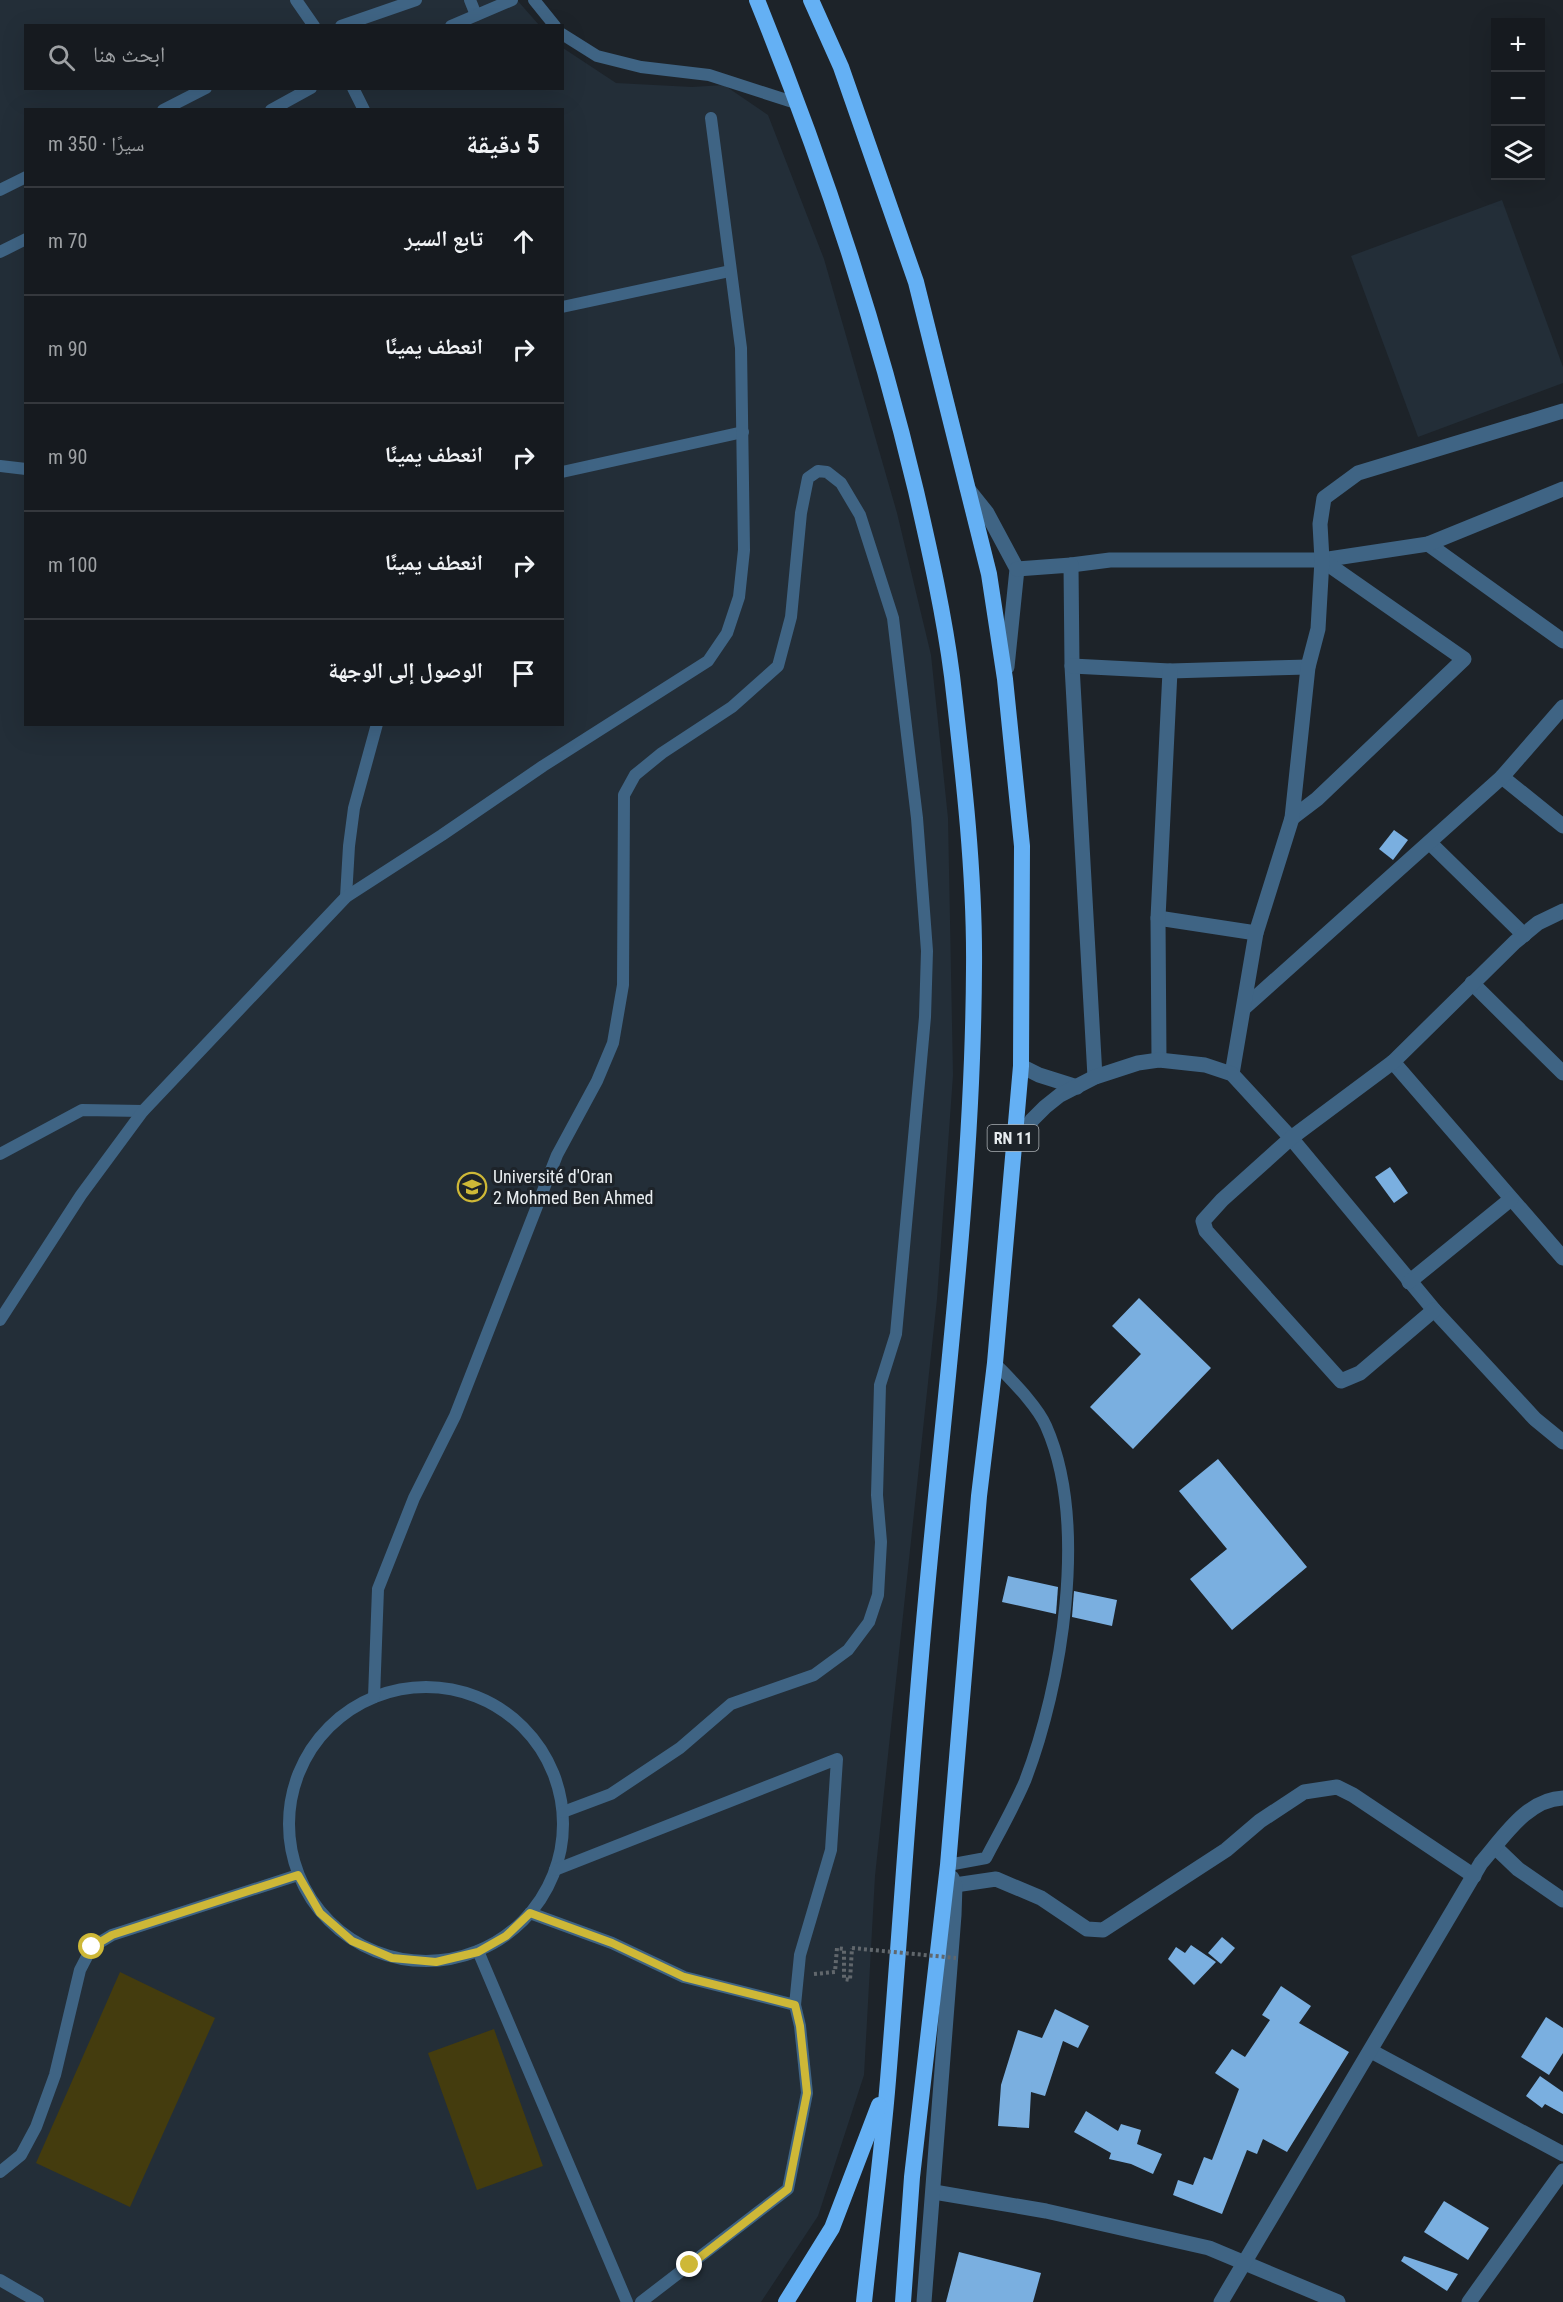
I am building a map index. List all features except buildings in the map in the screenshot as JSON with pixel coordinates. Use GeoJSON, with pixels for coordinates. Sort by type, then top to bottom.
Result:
{"type":"FeatureCollection","features":[{"type":"Feature","properties":{"kind":"highway","name":"RN 11"},"geometry":{"type":"LineString","coordinates":[[757,0],[799,104],[866,300],[903,437],[929,549],[951,670],[968,840],[975,962],[972,1086],[953,1332],[909,1780],[887,2085],[864,2302]]}},
{"type":"Feature","properties":{"kind":"highway","name":"RN 11"},"geometry":{"type":"LineString","coordinates":[[811,0],[841,67],[916,282],[989,574],[1005,679],[1022,846],[1021,1066],[994,1363],[979,1496],[948,1865],[912,2176],[903,2302]]}},
{"type":"Feature","properties":{"kind":"highway"},"geometry":{"type":"LineString","coordinates":[[786,2302],[832,2228],[887,2085]]}},
{"type":"Feature","properties":{"kind":"street"},"geometry":{"type":"LineString","coordinates":[[1232,1074],[1256,933],[1292,818],[1308,667],[1318,629],[1322,560],[1320,524],[1324,498],[1358,472],[1563,411]]}},
{"type":"Feature","properties":{"kind":"street"},"geometry":{"type":"LineString","coordinates":[[966,486],[987,513],[1017,568],[1005,679]]}},
{"type":"Feature","properties":{"kind":"street"},"geometry":{"type":"LineString","coordinates":[[1017,568],[1110,560],[1322,560],[1428,544],[1563,489]]}},
{"type":"Feature","properties":{"kind":"street"},"geometry":{"type":"LineString","coordinates":[[1428,544],[1563,641]]}},
{"type":"Feature","properties":{"kind":"street"},"geometry":{"type":"LineString","coordinates":[[1292,818],[1317,799],[1464,659],[1322,560]]}},
{"type":"Feature","properties":{"kind":"street"},"geometry":{"type":"LineString","coordinates":[[1071,565],[1072,666],[1095,1077]]}},
{"type":"Feature","properties":{"kind":"street"},"geometry":{"type":"LineString","coordinates":[[1072,666],[1170,671],[1308,667]]}},
{"type":"Feature","properties":{"kind":"street"},"geometry":{"type":"LineString","coordinates":[[1159,1060],[1158,918],[1170,671]]}},
{"type":"Feature","properties":{"kind":"street"},"geometry":{"type":"LineString","coordinates":[[1244,1008],[1502,777],[1563,707]]}},
{"type":"Feature","properties":{"kind":"street"},"geometry":{"type":"LineString","coordinates":[[1502,777],[1563,826]]}},
{"type":"Feature","properties":{"kind":"street"},"geometry":{"type":"LineString","coordinates":[[1430,843],[1524,935]]}},
{"type":"Feature","properties":{"kind":"street"},"geometry":{"type":"LineString","coordinates":[[1434,1311],[1360,1373],[1341,1381],[1206,1231],[1203,1221],[1291,1138],[1393,1062],[1524,935],[1538,923],[1563,911]]}},
{"type":"Feature","properties":{"kind":"street"},"geometry":{"type":"LineString","coordinates":[[1158,918],[1256,933]]}},
{"type":"Feature","properties":{"kind":"street"},"geometry":{"type":"LineString","coordinates":[[1472,983],[1563,1072]]}},
{"type":"Feature","properties":{"kind":"street"},"geometry":{"type":"LineString","coordinates":[[1012,1151],[1032,1120],[1053,1101],[1095,1077],[1138,1063],[1159,1060],[1205,1065],[1232,1074],[1291,1138],[1434,1311],[1535,1419],[1563,1442]]}},
{"type":"Feature","properties":{"kind":"street"},"geometry":{"type":"LineString","coordinates":[[1393,1062],[1563,1258]]}},
{"type":"Feature","properties":{"kind":"street"},"geometry":{"type":"LineString","coordinates":[[1021,1066],[1039,1076],[1077,1087]]}},
{"type":"Feature","properties":{"kind":"street"},"geometry":{"type":"LineString","coordinates":[[1409,1282],[1511,1199]]}},
{"type":"Feature","properties":{"kind":"street"},"geometry":{"type":"LineString","coordinates":[[955,1885],[996,1879],[1041,1898],[1087,1929],[1104,1930],[1226,1850],[1260,1821],[1304,1792],[1337,1787],[1353,1795],[1474,1876]]}},
{"type":"Feature","properties":{"kind":"street"},"geometry":{"type":"LineString","coordinates":[[1221,2302],[1481,1863],[1520,1817],[1551,1799],[1563,1798]]}},
{"type":"Feature","properties":{"kind":"street"},"geometry":{"type":"LineString","coordinates":[[1495,1847],[1518,1869],[1563,1899]]}},
{"type":"Feature","properties":{"kind":"street"},"geometry":{"type":"LineString","coordinates":[[924,2302],[934,2192],[955,1885],[948,1865]]}},
{"type":"Feature","properties":{"kind":"street"},"geometry":{"type":"LineString","coordinates":[[1371,2050],[1563,2154]]}},
{"type":"Feature","properties":{"kind":"street"},"geometry":{"type":"LineString","coordinates":[[1469,2302],[1563,2171]]}},
{"type":"Feature","properties":{"kind":"street"},"geometry":{"type":"LineString","coordinates":[[934,2192],[1046,2211],[1209,2248],[1338,2302]]}},
{"type":"Feature","properties":{"kind":"lane"},"geometry":{"type":"LineString","coordinates":[[296,0],[313,24]]}},
{"type":"Feature","properties":{"kind":"lane"},"geometry":{"type":"LineString","coordinates":[[347,24],[417,0]]}},
{"type":"Feature","properties":{"kind":"lane"},"geometry":{"type":"LineString","coordinates":[[470,0],[476,15]]}},
{"type":"Feature","properties":{"kind":"lane"},"geometry":{"type":"LineString","coordinates":[[456,24],[512,0]]}},
{"type":"Feature","properties":{"kind":"lane"},"geometry":{"type":"LineString","coordinates":[[534,0],[553,24]]}},
{"type":"Feature","properties":{"kind":"lane"},"geometry":{"type":"LineString","coordinates":[[564,35],[597,56],[641,67],[709,75],[799,104]]}},
{"type":"Feature","properties":{"kind":"lane"},"geometry":{"type":"LineString","coordinates":[[167,108],[202,90]]}},
{"type":"Feature","properties":{"kind":"lane"},"geometry":{"type":"LineString","coordinates":[[275,108],[307,90]]}},
{"type":"Feature","properties":{"kind":"lane"},"geometry":{"type":"LineString","coordinates":[[354,90],[363,108]]}},
{"type":"Feature","properties":{"kind":"lane"},"geometry":{"type":"LineString","coordinates":[[0,1320],[81,1195],[143,1111],[346,897],[553,759],[708,662],[727,633],[739,597],[744,550],[741,348],[711,118]]}},
{"type":"Feature","properties":{"kind":"lane"},"geometry":{"type":"LineString","coordinates":[[0,190],[24,178]]}},
{"type":"Feature","properties":{"kind":"lane"},"geometry":{"type":"LineString","coordinates":[[0,252],[24,240]]}},
{"type":"Feature","properties":{"kind":"lane"},"geometry":{"type":"LineString","coordinates":[[564,307],[730,271]]}},
{"type":"Feature","properties":{"kind":"lane"},"geometry":{"type":"LineString","coordinates":[[564,472],[742,432]]}},
{"type":"Feature","properties":{"kind":"lane"},"geometry":{"type":"LineString","coordinates":[[0,466],[24,469]]}},
{"type":"Feature","properties":{"kind":"lane"},"geometry":{"type":"LineString","coordinates":[[374,1697],[378,1589],[414,1498],[455,1416],[557,1155],[597,1080],[613,1043],[623,985],[624,795],[634,775],[662,753],[732,707],[778,666],[790,617],[801,513],[808,478],[818,471],[828,472],[841,483],[860,515],[893,618],[917,818],[927,951],[925,1017],[896,1334],[880,1385],[877,1495],[881,1542],[878,1595],[869,1622],[848,1650],[814,1675],[731,1704],[680,1749],[611,1794],[563,1812]]}},
{"type":"Feature","properties":{"kind":"lane"},"geometry":{"type":"LineString","coordinates":[[346,897],[354,808],[376,726]]}},
{"type":"Feature","properties":{"kind":"lane"},"geometry":{"type":"LineString","coordinates":[[0,1154],[82,1110],[143,1111]]}},
{"type":"Feature","properties":{"kind":"lane"},"geometry":{"type":"LineString","coordinates":[[948,1865],[986,1858],[1023,1784],[1048,1707],[1065,1610],[1068,1577],[1067,1518],[1061,1469],[1046,1424],[1018,1387],[994,1363]]}},
{"type":"Feature","properties":{"kind":"lane"},"geometry":{"type":"LineString","coordinates":[[416,1687],[458,1690],[498,1707],[530,1734],[552,1770],[563,1812],[562,1842],[555,1870],[545,1893],[530,1913],[506,1936],[478,1952],[436,1962],[392,1958],[352,1941],[320,1913],[298,1875],[289,1833],[292,1791],[309,1751],[338,1719],[374,1697],[416,1687]]}},
{"type":"Feature","properties":{"kind":"lane"},"geometry":{"type":"LineString","coordinates":[[555,1870],[837,1759],[831,1850],[800,1955],[795,2005],[800,2026],[807,2093],[788,2189],[641,2302]]}},
{"type":"Feature","properties":{"kind":"lane"},"geometry":{"type":"LineString","coordinates":[[0,2172],[21,2155],[36,2127],[55,2075],[80,1970],[92,1947],[112,1935],[298,1875]]}},
{"type":"Feature","properties":{"kind":"lane"},"geometry":{"type":"LineString","coordinates":[[530,1913],[612,1943],[684,1977],[795,2005]]}},
{"type":"Feature","properties":{"kind":"lane"},"geometry":{"type":"LineString","coordinates":[[478,1952],[627,2302]]}},
{"type":"Feature","properties":{"kind":"lane"},"geometry":{"type":"LineString","coordinates":[[0,2280],[38,2302]]}},
{"type":"Feature","properties":{"kind":"path"},"geometry":{"type":"LineString","coordinates":[[798,1976],[835,1972],[837,1948],[844,1949],[844,1979],[850,1980],[852,1948],[956,1958]]}},
{"type":"Feature","properties":{"kind":"shaded area","name":"Université d'Oran 2 Mohmed Ben Ahmed"},"geometry":{"type":"Polygon","coordinates":[[[0,0],[517,0],[538,24],[24,24],[24,90],[564,90],[564,49],[616,83],[692,87],[724,85],[768,115],[824,259],[897,513],[931,655],[948,818],[953,1075],[937,1299],[875,1876],[864,2075],[818,2216],[761,2302],[0,2302],[0,0]]]}},
{"type":"Feature","properties":{"kind":"shaded area"},"geometry":{"type":"Polygon","coordinates":[[[1502,200],[1563,367],[1563,383],[1418,437],[1351,256],[1502,200]]]}},
{"type":"Feature","properties":{"kind":"shaded area"},"geometry":{"type":"Polygon","coordinates":[[[120,1972],[215,2018],[130,2207],[36,2163],[120,1972]]]}},
{"type":"Feature","properties":{"kind":"shaded area"},"geometry":{"type":"Polygon","coordinates":[[[494,2029],[543,2166],[477,2190],[428,2053],[494,2029]]]}},
{"type":"Feature","properties":{"kind":"place","name":"Université d'Oran 2 Mohmed Ben Ahmed"},"geometry":{"type":"Point","coordinates":[472,1187]}},
{"type":"Feature","properties":{"kind":"route"},"geometry":{"type":"LineString","coordinates":[[92,1947],[112,1935],[298,1875],[320,1913],[352,1941],[392,1958],[436,1962],[478,1952],[506,1936],[530,1913],[612,1943],[684,1977],[795,2005],[800,2026],[807,2093],[788,2189],[690,2265]]}}]}
